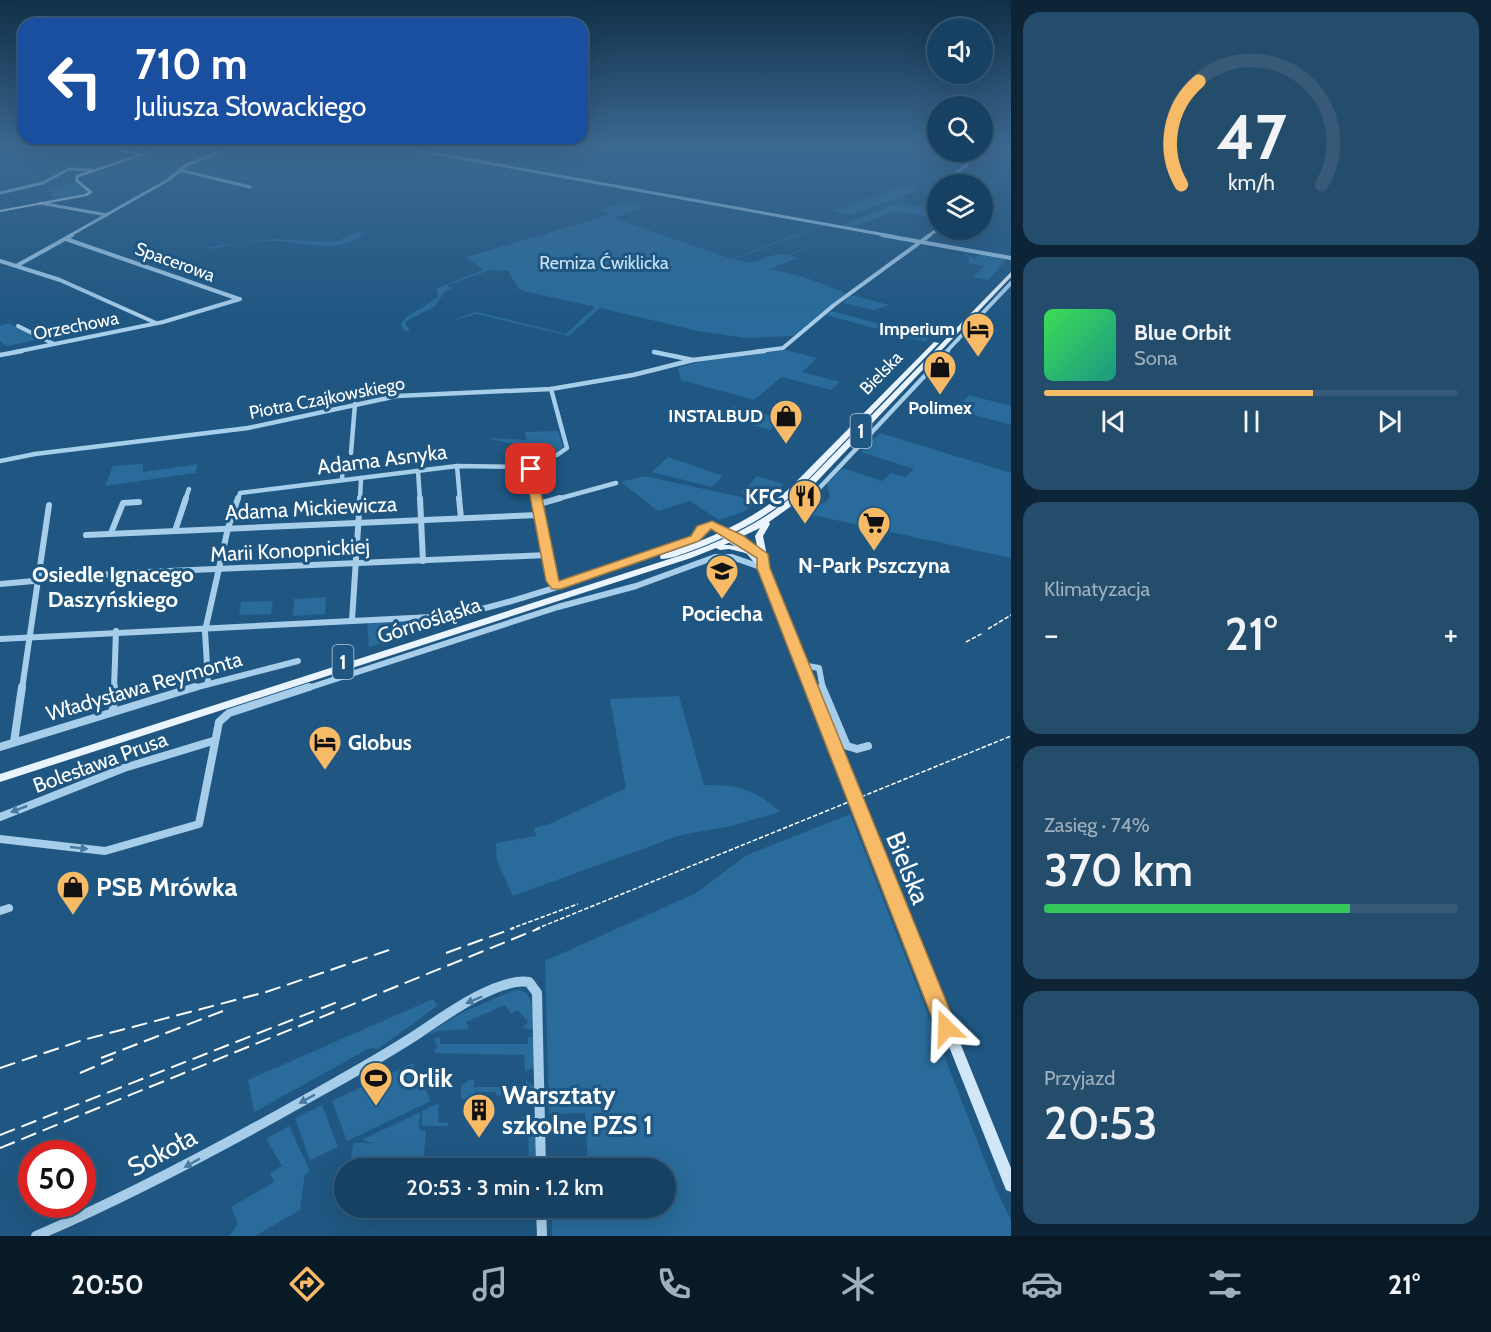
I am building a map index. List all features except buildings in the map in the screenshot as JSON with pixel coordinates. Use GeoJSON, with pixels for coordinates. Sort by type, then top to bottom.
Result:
{"type":"FeatureCollection","features":[{"type":"Feature","properties":{"kind":"main road","name":"1"},"geometry":{"type":"LineString","coordinates":[[933,351],[1011,266]]}},
{"type":"Feature","properties":{"kind":"main road","name":"1"},"geometry":{"type":"LineString","coordinates":[[933,351],[1011,274]]}},
{"type":"Feature","properties":{"kind":"main road","name":"Bielska"},"geometry":{"type":"LineString","coordinates":[[731,537],[767,522],[800,494],[927,363],[933,351]]}},
{"type":"Feature","properties":{"kind":"main road","name":"Bielska"},"geometry":{"type":"LineString","coordinates":[[731,537],[781,501],[899,376],[933,351]]}},
{"type":"Feature","properties":{"kind":"main road"},"geometry":{"type":"LineString","coordinates":[[927,363],[939,360]]}},
{"type":"Feature","properties":{"kind":"main road"},"geometry":{"type":"LineString","coordinates":[[763,556],[759,536],[767,522]]}},
{"type":"Feature","properties":{"kind":"main road","name":"Bielska"},"geometry":{"type":"LineString","coordinates":[[731,537],[750,552],[763,568],[1011,1185]]}},
{"type":"Feature","properties":{"kind":"main road"},"geometry":{"type":"LineString","coordinates":[[731,537],[763,556]]}},
{"type":"Feature","properties":{"kind":"main road","name":"Górnośląska"},"geometry":{"type":"LineString","coordinates":[[0,777],[506,619],[708,549],[731,537]]}},
{"type":"Feature","properties":{"kind":"main road","name":"Górnośląska"},"geometry":{"type":"LineString","coordinates":[[0,771],[731,537]]}},
{"type":"Feature","properties":{"kind":"main road"},"geometry":{"type":"LineString","coordinates":[[708,549],[729,547],[750,552]]}},
{"type":"Feature","properties":{"kind":"main road","name":"Bielska"},"geometry":{"type":"LineString","coordinates":[[763,556],[763,568]]}},
{"type":"Feature","properties":{"kind":"street"},"geometry":{"type":"LineString","coordinates":[[0,210],[40,203],[107,215]]}},
{"type":"Feature","properties":{"kind":"street"},"geometry":{"type":"LineString","coordinates":[[18,265],[128,203]]}},
{"type":"Feature","properties":{"kind":"street"},"geometry":{"type":"LineString","coordinates":[[706,203],[1011,258]]}},
{"type":"Feature","properties":{"kind":"street","name":"Piotra Czajkowskiego"},"geometry":{"type":"LineString","coordinates":[[0,461],[45,453],[248,428],[355,404],[405,396],[551,389],[633,375],[693,360],[783,348],[834,306],[927,238]]}},
{"type":"Feature","properties":{"kind":"street","name":"Spacerowa"},"geometry":{"type":"LineString","coordinates":[[66,239],[240,299]]}},
{"type":"Feature","properties":{"kind":"street"},"geometry":{"type":"LineString","coordinates":[[0,261],[92,291],[157,323]]}},
{"type":"Feature","properties":{"kind":"street"},"geometry":{"type":"LineString","coordinates":[[811,497],[1011,283]]}},
{"type":"Feature","properties":{"kind":"street","name":"Orzechowa"},"geometry":{"type":"LineString","coordinates":[[0,355],[157,323],[240,299]]}},
{"type":"Feature","properties":{"kind":"street"},"geometry":{"type":"LineString","coordinates":[[18,326],[55,344]]}},
{"type":"Feature","properties":{"kind":"street","name":"Piotra Czajkowskiego"},"geometry":{"type":"LineString","coordinates":[[654,352],[693,360]]}},
{"type":"Feature","properties":{"kind":"street"},"geometry":{"type":"LineString","coordinates":[[551,389],[567,448],[557,455]]}},
{"type":"Feature","properties":{"kind":"street"},"geometry":{"type":"LineString","coordinates":[[351,453],[355,404]]}},
{"type":"Feature","properties":{"kind":"street"},"geometry":{"type":"LineString","coordinates":[[342,480],[343,461]]}},
{"type":"Feature","properties":{"kind":"street"},"geometry":{"type":"LineString","coordinates":[[457,466],[461,518]]}},
{"type":"Feature","properties":{"kind":"street","name":"Adama Asnyka"},"geometry":{"type":"LineString","coordinates":[[228,528],[240,493],[457,466],[528,467],[531,469],[539,504]]}},
{"type":"Feature","properties":{"kind":"street"},"geometry":{"type":"LineString","coordinates":[[418,471],[423,561]]}},
{"type":"Feature","properties":{"kind":"street"},"geometry":{"type":"LineString","coordinates":[[352,620],[361,478]]}},
{"type":"Feature","properties":{"kind":"street"},"geometry":{"type":"LineString","coordinates":[[557,586],[552,581],[538,515],[539,504],[616,483]]}},
{"type":"Feature","properties":{"kind":"street"},"geometry":{"type":"LineString","coordinates":[[175,531],[189,489]]}},
{"type":"Feature","properties":{"kind":"street"},"geometry":{"type":"LineString","coordinates":[[111,533],[123,503],[139,502]]}},
{"type":"Feature","properties":{"kind":"street"},"geometry":{"type":"LineString","coordinates":[[14,742],[50,505]]}},
{"type":"Feature","properties":{"kind":"street","name":"Adama Mickiewicza"},"geometry":{"type":"LineString","coordinates":[[86,535],[538,515]]}},
{"type":"Feature","properties":{"kind":"street"},"geometry":{"type":"LineString","coordinates":[[0,639],[116,631],[457,615],[557,586],[695,539],[700,536],[701,529],[712,524],[731,537]]}},
{"type":"Feature","properties":{"kind":"street"},"geometry":{"type":"LineString","coordinates":[[208,683],[206,627],[228,528]]}},
{"type":"Feature","properties":{"kind":"street","name":"Marii Konopnickiej"},"geometry":{"type":"LineString","coordinates":[[0,584],[123,573],[547,555]]}},
{"type":"Feature","properties":{"kind":"street"},"geometry":{"type":"LineString","coordinates":[[0,839],[105,851],[126,848],[199,824],[213,741],[219,722],[230,713],[506,619],[636,586],[715,557],[732,557],[763,568]]}},
{"type":"Feature","properties":{"kind":"street"},"geometry":{"type":"LineString","coordinates":[[113,711],[116,631]]}},
{"type":"Feature","properties":{"kind":"street","name":"Władysława Reymonta"},"geometry":{"type":"LineString","coordinates":[[0,747],[208,683],[298,661]]}},
{"type":"Feature","properties":{"kind":"street"},"geometry":{"type":"LineString","coordinates":[[802,665],[819,668],[822,686],[847,746],[857,749],[868,746]]}},
{"type":"Feature","properties":{"kind":"street","name":"Bolesława Prusa"},"geometry":{"type":"LineString","coordinates":[[0,817],[124,768],[213,741]]}},
{"type":"Feature","properties":{"kind":"street","name":"Sokoła"},"geometry":{"type":"LineString","coordinates":[[36,1236],[162,1179],[379,1058],[452,1009],[516,982],[529,982],[537,993],[541,1158]]}},
{"type":"Feature","properties":{"kind":"street"},"geometry":{"type":"LineString","coordinates":[[541,1218],[542,1236]]}},
{"type":"Feature","properties":{"kind":"green space","name":"Remiza Ćwiklicka"},"geometry":{"type":"Polygon","coordinates":[[[623,203],[645,207],[613,218],[732,259],[824,225],[735,259],[751,262],[774,255],[787,255],[839,236],[790,255],[797,258],[770,269],[804,277],[846,293],[793,336],[746,338],[698,331],[600,308],[569,336],[477,314],[449,322],[475,312],[566,334],[595,307],[524,291],[519,289],[508,271],[490,270],[447,285],[452,289],[445,291],[435,306],[405,322],[410,332],[403,330],[401,324],[404,320],[438,296],[437,288],[483,270],[467,257],[612,214],[600,210],[623,203]]]}},
{"type":"Feature","properties":{"kind":"green space"},"geometry":{"type":"Polygon","coordinates":[[[857,203],[884,203],[850,215],[834,211],[857,203]]]}},
{"type":"Feature","properties":{"kind":"green space"},"geometry":{"type":"Polygon","coordinates":[[[898,203],[927,208],[927,216],[895,211],[850,228],[839,226],[898,203]]]}},
{"type":"Feature","properties":{"kind":"green space"},"geometry":{"type":"Polygon","coordinates":[[[363,233],[355,240],[333,246],[276,241],[229,245],[214,249],[207,247],[271,239],[334,242],[363,233]]]}},
{"type":"Feature","properties":{"kind":"green space"},"geometry":{"type":"Polygon","coordinates":[[[981,253],[1006,260],[988,280],[973,277],[985,266],[969,263],[969,258],[963,255],[967,254],[974,259],[981,253]]]}},
{"type":"Feature","properties":{"kind":"green space"},"geometry":{"type":"Polygon","coordinates":[[[851,295],[889,305],[874,310],[843,303],[851,295]]]}},
{"type":"Feature","properties":{"kind":"green space"},"geometry":{"type":"Polygon","coordinates":[[[831,311],[930,337],[925,342],[826,315],[831,311]]]}},
{"type":"Feature","properties":{"kind":"green space"},"geometry":{"type":"Polygon","coordinates":[[[9,323],[41,339],[7,346],[0,341],[0,326],[9,323]]]}},
{"type":"Feature","properties":{"kind":"green space"},"geometry":{"type":"Polygon","coordinates":[[[785,350],[817,358],[802,372],[840,382],[831,390],[782,377],[754,400],[681,380],[678,368],[698,362],[785,350]]]}},
{"type":"Feature","properties":{"kind":"green space"},"geometry":{"type":"Polygon","coordinates":[[[969,395],[1011,406],[1011,425],[956,410],[969,395]]]}},
{"type":"Feature","properties":{"kind":"green space"},"geometry":{"type":"Polygon","coordinates":[[[734,406],[782,419],[770,430],[725,417],[734,406]]]}},
{"type":"Feature","properties":{"kind":"green space"},"geometry":{"type":"Polygon","coordinates":[[[558,431],[563,447],[554,453],[486,438],[526,440],[525,432],[558,431]]]}},
{"type":"Feature","properties":{"kind":"green space"},"geometry":{"type":"Polygon","coordinates":[[[880,433],[1011,473],[1011,558],[803,513],[812,500],[824,504],[830,497],[827,484],[843,468],[882,481],[891,473],[905,477],[914,469],[861,452],[880,433]]]}},
{"type":"Feature","properties":{"kind":"green space"},"geometry":{"type":"Polygon","coordinates":[[[668,457],[723,476],[712,487],[652,472],[668,457]]]}},
{"type":"Feature","properties":{"kind":"green space"},"geometry":{"type":"Polygon","coordinates":[[[143,464],[143,472],[198,464],[195,473],[105,486],[113,466],[143,464]]]}},
{"type":"Feature","properties":{"kind":"green space"},"geometry":{"type":"Polygon","coordinates":[[[644,476],[755,500],[745,511],[719,520],[690,501],[658,511],[621,482],[644,476]]]}},
{"type":"Feature","properties":{"kind":"green space"},"geometry":{"type":"Polygon","coordinates":[[[757,476],[784,484],[769,497],[741,493],[757,476]]]}},
{"type":"Feature","properties":{"kind":"green space"},"geometry":{"type":"Polygon","coordinates":[[[326,597],[325,614],[293,616],[294,599],[326,597]]]}},
{"type":"Feature","properties":{"kind":"green space"},"geometry":{"type":"Polygon","coordinates":[[[273,601],[271,614],[239,615],[241,602],[273,601]]]}},
{"type":"Feature","properties":{"kind":"green space"},"geometry":{"type":"Polygon","coordinates":[[[463,618],[369,647],[367,621],[463,618]]]}},
{"type":"Feature","properties":{"kind":"green space"},"geometry":{"type":"Polygon","coordinates":[[[679,696],[704,785],[736,787],[754,793],[780,812],[731,826],[681,835],[513,896],[497,861],[496,843],[536,836],[534,828],[549,824],[626,788],[610,699],[679,696]]]}},
{"type":"Feature","properties":{"kind":"green space"},"geometry":{"type":"Polygon","coordinates":[[[850,814],[996,1189],[1011,1220],[1011,1236],[552,1236],[552,1218],[676,1218],[676,1158],[588,1158],[585,1113],[549,1114],[545,961],[696,893],[747,855],[850,814]]]}},
{"type":"Feature","properties":{"kind":"green space"},"geometry":{"type":"Polygon","coordinates":[[[515,990],[522,991],[530,998],[533,1010],[532,1030],[522,1027],[528,1022],[518,1010],[511,1014],[505,1005],[466,1022],[469,1029],[438,1031],[424,1036],[463,1012],[515,990]]]}},
{"type":"Feature","properties":{"kind":"green space"},"geometry":{"type":"Polygon","coordinates":[[[433,999],[437,1006],[378,1049],[370,1048],[254,1112],[248,1080],[433,999]]]}},
{"type":"Feature","properties":{"kind":"green space"},"geometry":{"type":"Polygon","coordinates":[[[440,1037],[440,1044],[528,1044],[528,1037],[534,1037],[534,1067],[525,1072],[524,1055],[436,1053],[434,1050],[438,1048],[434,1039],[440,1037]]]}},
{"type":"Feature","properties":{"kind":"green space","name":"Orlik"},"geometry":{"type":"Polygon","coordinates":[[[413,1063],[431,1101],[347,1141],[332,1101],[413,1063]]]}},
{"type":"Feature","properties":{"kind":"green space"},"geometry":{"type":"Polygon","coordinates":[[[469,1080],[474,1080],[474,1087],[501,1087],[501,1096],[496,1095],[495,1092],[474,1092],[473,1099],[461,1099],[461,1086],[469,1080]]]}},
{"type":"Feature","properties":{"kind":"green space"},"geometry":{"type":"Polygon","coordinates":[[[526,1080],[534,1086],[533,1101],[505,1101],[505,1087],[525,1087],[526,1080]]]}},
{"type":"Feature","properties":{"kind":"green space"},"geometry":{"type":"Polygon","coordinates":[[[439,1103],[438,1122],[449,1123],[448,1126],[422,1126],[422,1111],[439,1103]]]}},
{"type":"Feature","properties":{"kind":"green space"},"geometry":{"type":"Polygon","coordinates":[[[322,1105],[338,1147],[310,1160],[295,1118],[322,1105]]]}},
{"type":"Feature","properties":{"kind":"green space"},"geometry":{"type":"Polygon","coordinates":[[[420,1112],[419,1130],[426,1131],[424,1158],[351,1158],[353,1143],[373,1143],[362,1140],[420,1112]]]}},
{"type":"Feature","properties":{"kind":"green space"},"geometry":{"type":"Polygon","coordinates":[[[526,1113],[531,1113],[535,1118],[536,1158],[529,1158],[528,1118],[521,1118],[526,1113]]]}},
{"type":"Feature","properties":{"kind":"green space"},"geometry":{"type":"Polygon","coordinates":[[[289,1126],[310,1171],[305,1174],[300,1210],[255,1236],[229,1236],[238,1224],[231,1207],[274,1182],[270,1173],[282,1166],[266,1139],[289,1126]]]}},
{"type":"Feature","properties":{"kind":"railway"},"geometry":{"type":"LineString","coordinates":[[988,629],[1011,615]]}},
{"type":"Feature","properties":{"kind":"railway"},"geometry":{"type":"LineString","coordinates":[[966,642],[983,633]]}},
{"type":"Feature","properties":{"kind":"railway"},"geometry":{"type":"LineString","coordinates":[[536,929],[1011,736]]}},
{"type":"Feature","properties":{"kind":"railway"},"geometry":{"type":"LineString","coordinates":[[510,929],[578,904]]}},
{"type":"Feature","properties":{"kind":"railway"},"geometry":{"type":"LineString","coordinates":[[446,953],[514,928]]}},
{"type":"Feature","properties":{"kind":"railway"},"geometry":{"type":"LineString","coordinates":[[0,1148],[540,928]]}},
{"type":"Feature","properties":{"kind":"railway"},"geometry":{"type":"LineString","coordinates":[[0,1068],[83,1040],[266,992],[389,950]]}},
{"type":"Feature","properties":{"kind":"railway"},"geometry":{"type":"LineString","coordinates":[[0,1135],[340,1001]]}},
{"type":"Feature","properties":{"kind":"railway"},"geometry":{"type":"LineString","coordinates":[[101,1058],[223,1011]]}},
{"type":"Feature","properties":{"kind":"railway"},"geometry":{"type":"LineString","coordinates":[[80,1073],[113,1059]]}},
{"type":"Feature","properties":{"kind":"place","name":"Imperium"},"geometry":{"type":"Point","coordinates":[978,358]}},
{"type":"Feature","properties":{"kind":"place","name":"Polimex"},"geometry":{"type":"Point","coordinates":[940,396]}},
{"type":"Feature","properties":{"kind":"place","name":"INSTALBUD"},"geometry":{"type":"Point","coordinates":[786,445]}},
{"type":"Feature","properties":{"kind":"place","name":"KFC"},"geometry":{"type":"Point","coordinates":[805,525]}},
{"type":"Feature","properties":{"kind":"place","name":"N-Park Pszczyna"},"geometry":{"type":"Point","coordinates":[874,552]}},
{"type":"Feature","properties":{"kind":"place","name":"Pociecha"},"geometry":{"type":"Point","coordinates":[722,600]}},
{"type":"Feature","properties":{"kind":"place","name":"Globus"},"geometry":{"type":"Point","coordinates":[325,771]}},
{"type":"Feature","properties":{"kind":"place","name":"PSB Mrówka"},"geometry":{"type":"Point","coordinates":[73,916]}},
{"type":"Feature","properties":{"kind":"place","name":"Orlik"},"geometry":{"type":"Point","coordinates":[376,1107]}},
{"type":"Feature","properties":{"kind":"place","name":"Warsztaty szkolne PZS 1"},"geometry":{"type":"Point","coordinates":[479,1139]}},
{"type":"Feature","properties":{"kind":"district","name":"Osiedle Ignacego Daszyńskiego"},"geometry":{"type":"Point","coordinates":[113,586]}},
{"type":"Feature","properties":{"kind":"route"},"geometry":{"type":"LineString","coordinates":[[531,469],[552,581],[557,586],[695,539],[700,536],[701,529],[712,524],[722,528],[763,556],[763,568],[946,1028]]}}]}
